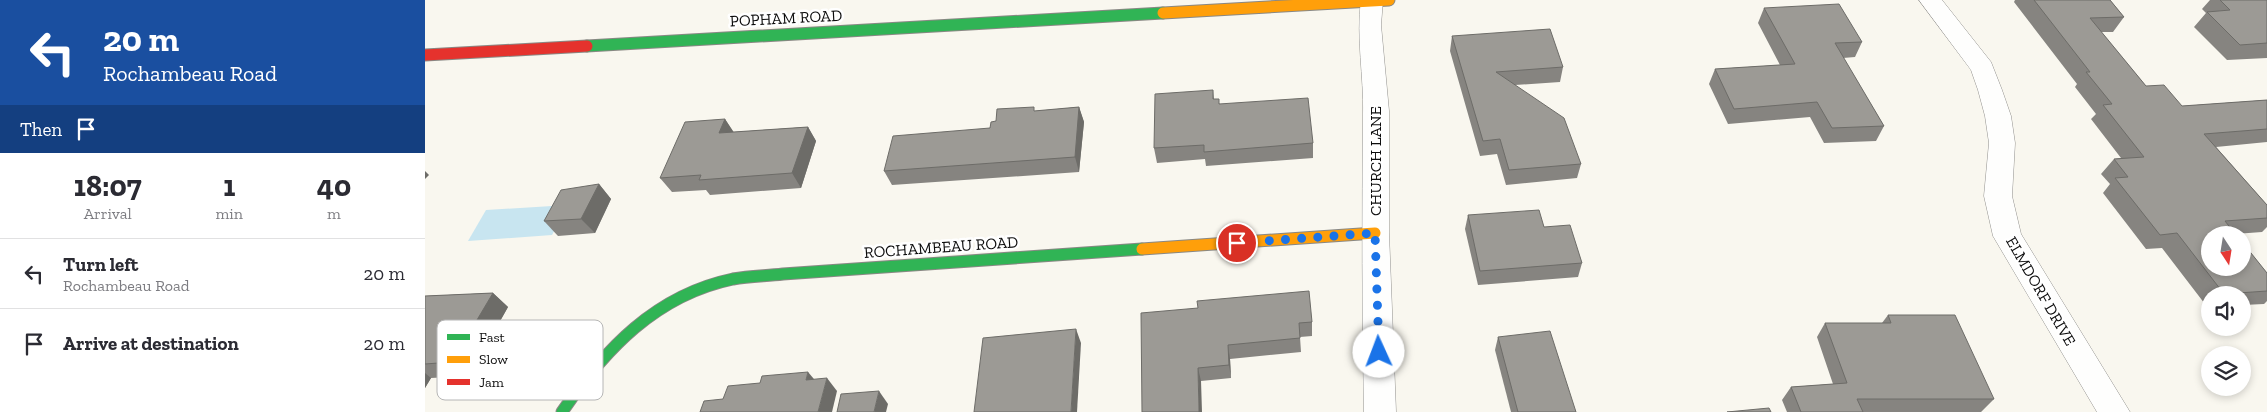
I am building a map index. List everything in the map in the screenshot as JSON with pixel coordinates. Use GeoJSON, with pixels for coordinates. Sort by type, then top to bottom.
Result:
{"type":"FeatureCollection","features":[{"type":"Feature","properties":{"kind":"main road","name":"POPHAM ROAD"},"geometry":{"type":"LineString","coordinates":[[425,55],[1378,0]]}},
{"type":"Feature","properties":{"kind":"main road","name":"ROCHAMBEAU ROAD"},"geometry":{"type":"LineString","coordinates":[[603,354],[640,320],[662,305],[689,292],[728,281],[783,274],[1375,233]]}},
{"type":"Feature","properties":{"kind":"main road","name":"ROCHAMBEAU ROAD"},"geometry":{"type":"LineString","coordinates":[[562,412],[570,400]]}},
{"type":"Feature","properties":{"kind":"street","name":"CHURCH LANE"},"geometry":{"type":"LineString","coordinates":[[1378,0],[1369,25],[1376,111],[1375,233],[1380,412]]}},
{"type":"Feature","properties":{"kind":"street","name":"ELMDORF DRIVE"},"geometry":{"type":"LineString","coordinates":[[1931,0],[1982,68],[1990,90],[1998,116],[2001,143],[1998,196],[2007,236],[2114,412]]}},
{"type":"Feature","properties":{"kind":"water"},"geometry":{"type":"Polygon","coordinates":[[[568,205],[552,235],[468,241],[486,210],[568,205]]]}},
{"type":"Feature","properties":{"kind":"building"},"geometry":{"type":"Polygon","coordinates":[[[2034,0],[2110,0],[2124,17],[2090,18],[2146,86],[2164,85],[2182,106],[2267,100],[2267,129],[2204,134],[2267,205],[2267,218],[2225,221],[2229,226],[2201,226],[2201,264],[2177,233],[2160,235],[2115,178],[2128,177],[2114,159],[2144,157],[2103,105],[2112,104],[2086,72],[2090,72],[2034,0]]]}},
{"type":"Feature","properties":{"kind":"building"},"geometry":{"type":"Polygon","coordinates":[[[2220,0],[2267,0],[2267,43],[2240,45],[2207,12],[2230,10],[2220,0]]]}},
{"type":"Feature","properties":{"kind":"building"},"geometry":{"type":"Polygon","coordinates":[[[1839,4],[1862,42],[1835,43],[1884,126],[1832,128],[1817,102],[1734,109],[1715,69],[1795,64],[1764,8],[1839,4]]]}},
{"type":"Feature","properties":{"kind":"building"},"geometry":{"type":"Polygon","coordinates":[[[1550,29],[1563,67],[1496,72],[1564,118],[1581,164],[1509,170],[1500,139],[1483,141],[1452,36],[1550,29]]]}},
{"type":"Feature","properties":{"kind":"building"},"geometry":{"type":"Polygon","coordinates":[[[1213,90],[1213,99],[1219,99],[1219,104],[1308,98],[1313,143],[1204,152],[1204,145],[1154,148],[1155,94],[1213,90]]]}},
{"type":"Feature","properties":{"kind":"building"},"geometry":{"type":"Polygon","coordinates":[[[1034,107],[1034,111],[1079,107],[1075,157],[884,171],[893,136],[990,128],[991,122],[996,121],[997,109],[1034,107]]]}},
{"type":"Feature","properties":{"kind":"building"},"geometry":{"type":"Polygon","coordinates":[[[725,119],[719,133],[808,127],[792,173],[699,180],[701,175],[660,178],[685,122],[725,119]]]}},
{"type":"Feature","properties":{"kind":"building"},"geometry":{"type":"Polygon","coordinates":[[[599,184],[581,219],[544,221],[561,190],[599,184]]]}},
{"type":"Feature","properties":{"kind":"building"},"geometry":{"type":"Polygon","coordinates":[[[1539,210],[1544,227],[1570,225],[1582,263],[1480,271],[1468,215],[1539,210]]]}},
{"type":"Feature","properties":{"kind":"building"},"geometry":{"type":"Polygon","coordinates":[[[2251,253],[2267,273],[2267,291],[2251,292],[2251,286],[2218,286],[2210,276],[2251,276],[2251,253]]]}},
{"type":"Feature","properties":{"kind":"building"},"geometry":{"type":"Polygon","coordinates":[[[1309,291],[1312,322],[1299,323],[1300,338],[1228,345],[1229,365],[1198,368],[1199,412],[1142,412],[1141,313],[1198,308],[1197,301],[1309,291]]]}},
{"type":"Feature","properties":{"kind":"building"},"geometry":{"type":"Polygon","coordinates":[[[493,293],[477,320],[437,320],[437,363],[425,364],[425,296],[493,293]]]}},
{"type":"Feature","properties":{"kind":"building"},"geometry":{"type":"Polygon","coordinates":[[[1888,315],[1955,315],[1994,399],[1857,399],[1863,412],[1801,412],[1791,387],[1847,383],[1825,323],[1891,323],[1888,315]]]}},
{"type":"Feature","properties":{"kind":"building"},"geometry":{"type":"Polygon","coordinates":[[[1076,329],[1071,412],[974,412],[983,338],[1076,329]]]}},
{"type":"Feature","properties":{"kind":"building"},"geometry":{"type":"Polygon","coordinates":[[[1550,331],[1576,412],[1518,412],[1498,337],[1550,331]]]}},
{"type":"Feature","properties":{"kind":"building"},"geometry":{"type":"Polygon","coordinates":[[[808,372],[806,380],[827,378],[818,412],[700,412],[704,401],[723,399],[728,386],[760,383],[762,376],[808,372]]]}},
{"type":"Feature","properties":{"kind":"building"},"geometry":{"type":"Polygon","coordinates":[[[879,391],[874,412],[837,412],[841,394],[879,391]]]}},
{"type":"Feature","properties":{"kind":"building"},"geometry":{"type":"Polygon","coordinates":[[[1769,408],[1771,412],[1727,412],[1769,408]]]}},
{"type":"Feature","properties":{"kind":"traffic: fast"},"geometry":{"type":"LineString","coordinates":[[587,46],[1163,13]]}},
{"type":"Feature","properties":{"kind":"traffic: fast"},"geometry":{"type":"LineString","coordinates":[[603,357],[651,314],[673,301],[698,290],[733,279],[1142,249]]}},
{"type":"Feature","properties":{"kind":"traffic: fast"},"geometry":{"type":"LineString","coordinates":[[562,412],[570,400]]}},
{"type":"Feature","properties":{"kind":"traffic: slow"},"geometry":{"type":"LineString","coordinates":[[1163,13],[1389,0]]}},
{"type":"Feature","properties":{"kind":"traffic: slow"},"geometry":{"type":"LineString","coordinates":[[1142,249],[1375,233]]}},
{"type":"Feature","properties":{"kind":"traffic: jam"},"geometry":{"type":"LineString","coordinates":[[425,55],[587,46]]}},
{"type":"Feature","properties":{"kind":"route"},"geometry":{"type":"LineString","coordinates":[[1237,243],[1375,233],[1379,352]]}}]}
